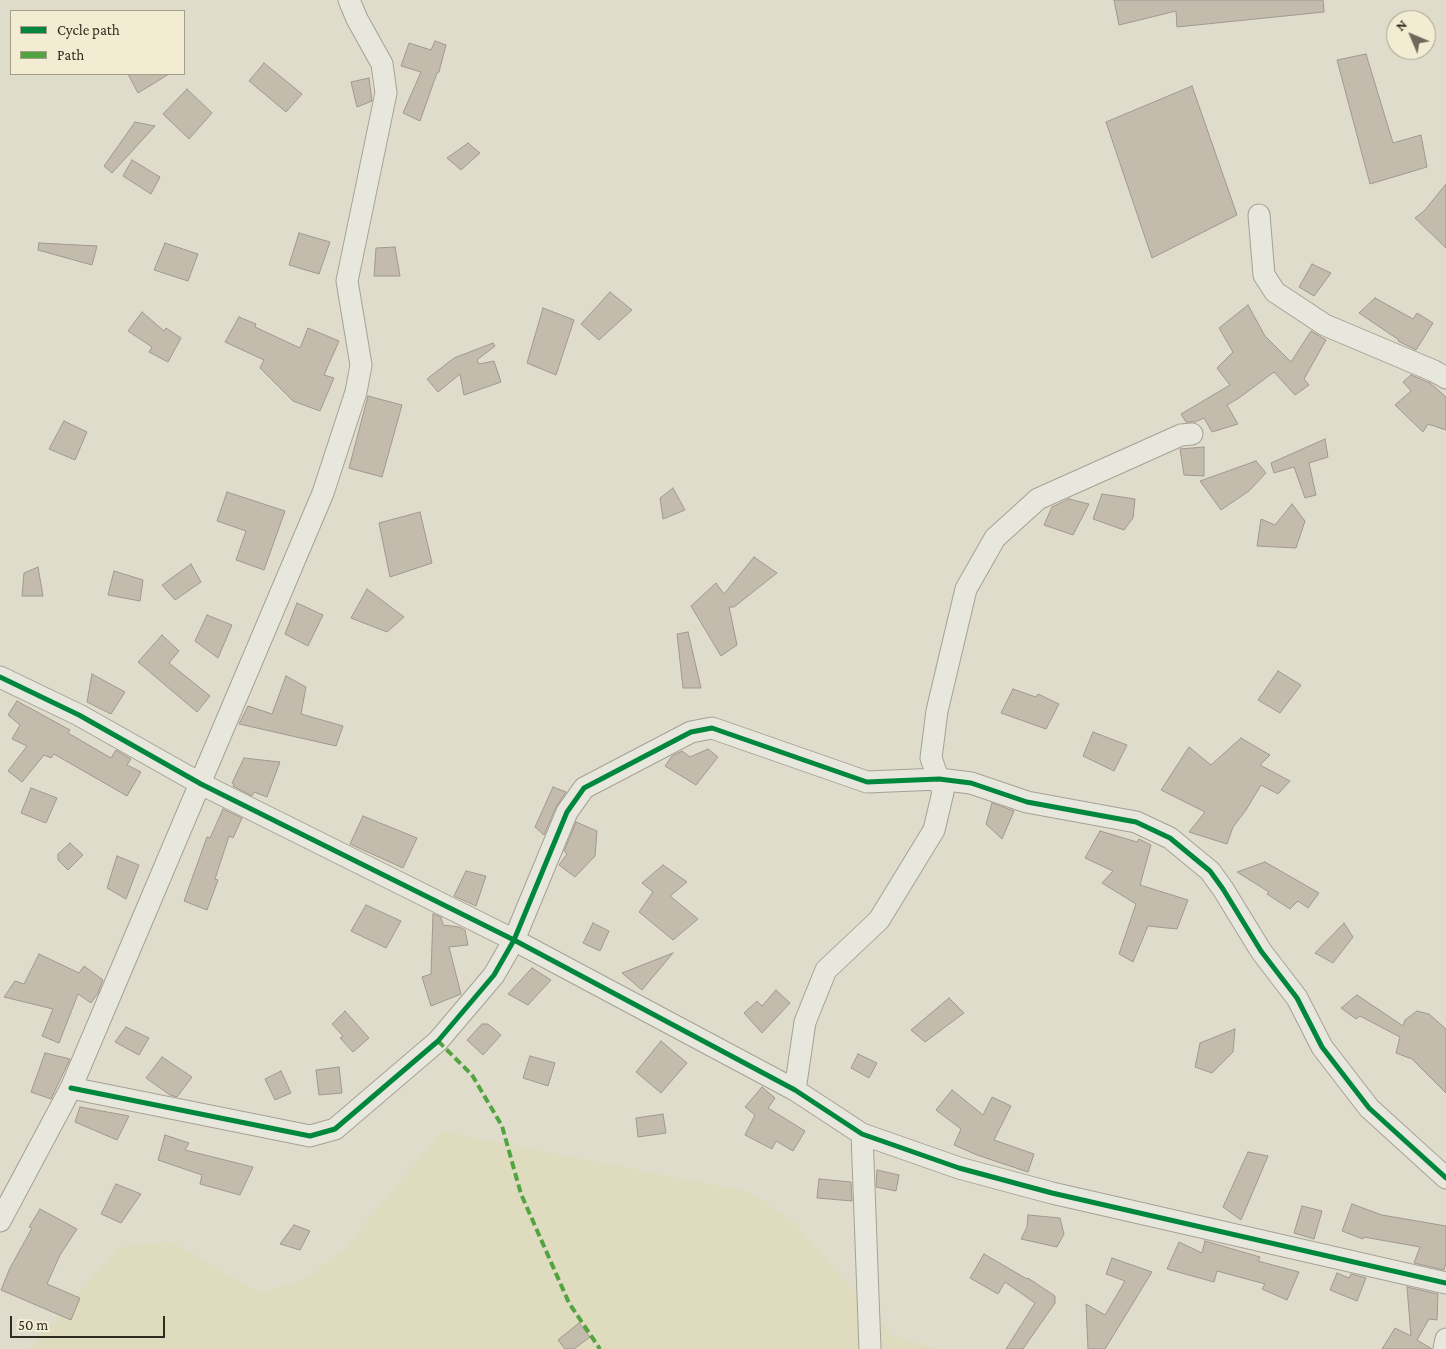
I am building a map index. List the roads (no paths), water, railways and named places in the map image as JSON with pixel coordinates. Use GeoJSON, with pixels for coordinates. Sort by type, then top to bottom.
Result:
{"type":"FeatureCollection","features":[{"type":"Feature","properties":{"kind":"street"},"geometry":{"type":"LineString","coordinates":[[0,1221],[71,1088],[323,493],[356,392],[361,365],[347,281],[386,93],[382,64],[357,19],[349,0]]}},
{"type":"Feature","properties":{"kind":"street"},"geometry":{"type":"LineString","coordinates":[[1259,215],[1264,275],[1276,292],[1325,324],[1434,371],[1446,378]]}},
{"type":"Feature","properties":{"kind":"street"},"geometry":{"type":"LineString","coordinates":[[795,1090],[804,1022],[826,970],[880,920],[934,830],[943,792],[932,758],[937,711],[966,589],[995,538],[1038,499],[1180,434],[1192,434]]}},
{"type":"Feature","properties":{"kind":"street"},"geometry":{"type":"LineString","coordinates":[[0,677],[79,715],[201,784],[514,940],[795,1090],[862,1134],[959,1168],[1052,1193],[1446,1283]]}},
{"type":"Feature","properties":{"kind":"street"},"geometry":{"type":"LineString","coordinates":[[71,1088],[310,1136],[335,1129],[438,1041],[494,975],[514,940],[567,812],[584,788],[690,732],[712,728],[866,782],[939,778],[972,783],[1027,802],[1136,822],[1170,838],[1210,871],[1261,951],[1297,998],[1322,1048],[1369,1108],[1446,1178]]}},
{"type":"Feature","properties":{"kind":"street"},"geometry":{"type":"LineString","coordinates":[[862,1134],[870,1349]]}},
{"type":"Feature","properties":{"kind":"street"},"geometry":{"type":"LineString","coordinates":[[1444,1349],[1446,1339]]}}]}
